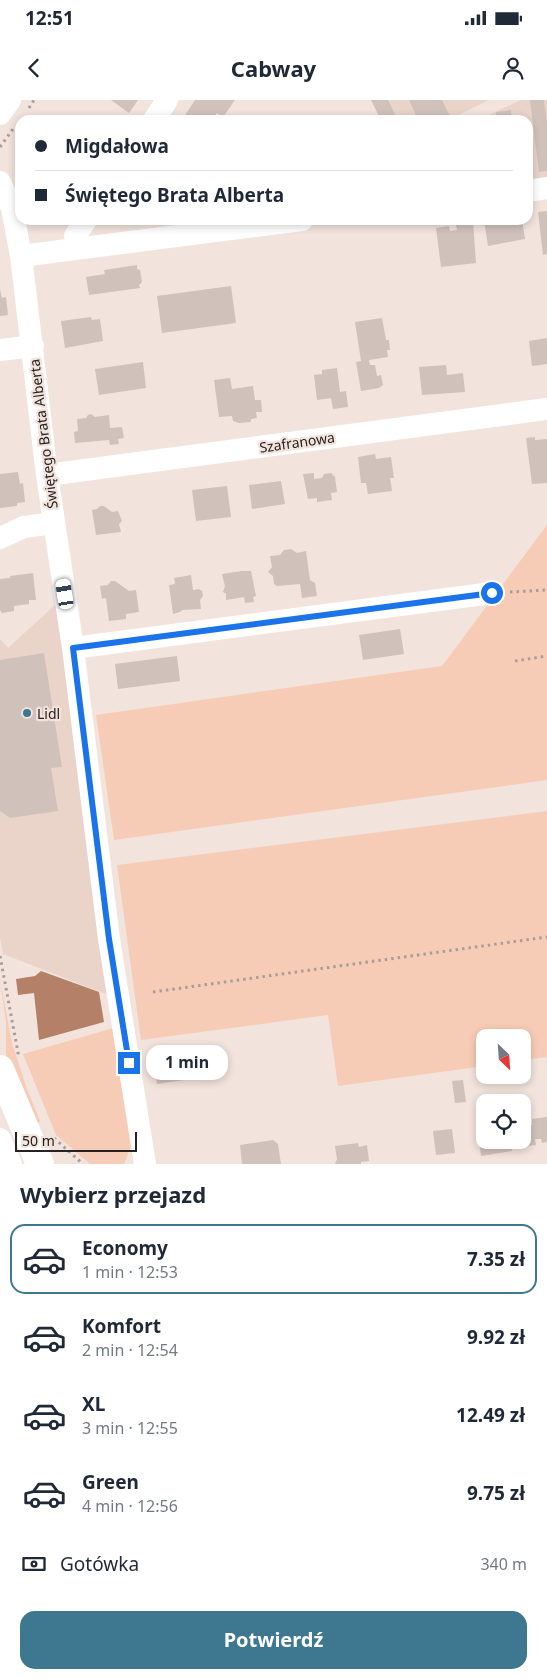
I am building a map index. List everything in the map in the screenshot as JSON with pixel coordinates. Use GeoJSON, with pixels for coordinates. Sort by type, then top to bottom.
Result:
{"type":"FeatureCollection","features":[{"type":"Feature","properties":{"kind":"main road"},"geometry":{"type":"LineString","coordinates":[[11,1067],[40,1164]]}},
{"type":"Feature","properties":{"kind":"street"},"geometry":{"type":"LineString","coordinates":[[8,120],[10,100]]}},
{"type":"Feature","properties":{"kind":"street"},"geometry":{"type":"LineString","coordinates":[[157,115],[167,100]]}},
{"type":"Feature","properties":{"kind":"street","name":"Świętego Brata Alberta"},"geometry":{"type":"LineString","coordinates":[[0,182],[12,208],[15,224]]}},
{"type":"Feature","properties":{"kind":"street"},"geometry":{"type":"LineString","coordinates":[[533,190],[547,188]]}},
{"type":"Feature","properties":{"kind":"street","name":"Świętego Brata Alberta"},"geometry":{"type":"LineString","coordinates":[[15,225],[33,346],[47,475],[73,648],[109,939],[145,1164]]}},
{"type":"Feature","properties":{"kind":"street"},"geometry":{"type":"LineString","coordinates":[[21,256],[263,225]]}},
{"type":"Feature","properties":{"kind":"street","name":"Świętego Brata Alberta"},"geometry":{"type":"LineString","coordinates":[[0,350],[33,346]]}},
{"type":"Feature","properties":{"kind":"street","name":"Szafranowa"},"geometry":{"type":"LineString","coordinates":[[47,475],[547,409]]}},
{"type":"Feature","properties":{"kind":"street","name":"Świętego Brata Alberta"},"geometry":{"type":"LineString","coordinates":[[0,538],[24,527],[54,523]]}},
{"type":"Feature","properties":{"kind":"street"},"geometry":{"type":"LineString","coordinates":[[73,648],[492,593]]}},
{"type":"Feature","properties":{"kind":"street"},"geometry":{"type":"LineString","coordinates":[[0,1139],[11,1164]]}},
{"type":"Feature","properties":{"kind":"path"},"geometry":{"type":"LineString","coordinates":[[0,147],[8,120]]}},
{"type":"Feature","properties":{"kind":"path"},"geometry":{"type":"LineString","coordinates":[[492,593],[547,590]]}},
{"type":"Feature","properties":{"kind":"path"},"geometry":{"type":"LineString","coordinates":[[514,661],[547,656]]}},
{"type":"Feature","properties":{"kind":"path"},"geometry":{"type":"LineString","coordinates":[[153,992],[547,937]]}},
{"type":"Feature","properties":{"kind":"path"},"geometry":{"type":"LineString","coordinates":[[0,956],[16,1049],[11,1067]]}},
{"type":"Feature","properties":{"kind":"path"},"geometry":{"type":"LineString","coordinates":[[50,1135],[84,1164]]}},
{"type":"Feature","properties":{"kind":"shaded area"},"geometry":{"type":"Polygon","coordinates":[[[371,100],[489,100],[458,115],[378,115],[371,100]]]}},
{"type":"Feature","properties":{"kind":"shaded area"},"geometry":{"type":"Polygon","coordinates":[[[521,100],[547,100],[547,177],[533,178],[533,115],[489,115],[521,100]]]}},
{"type":"Feature","properties":{"kind":"shaded area"},"geometry":{"type":"Polygon","coordinates":[[[547,525],[547,780],[114,840],[96,715],[442,666],[547,525]]]}},
{"type":"Feature","properties":{"kind":"shaded area"},"geometry":{"type":"Polygon","coordinates":[[[56,604],[111,996],[3,954],[0,937],[0,639],[8,648],[56,604]]]}},
{"type":"Feature","properties":{"kind":"shaded area"},"geometry":{"type":"Polygon","coordinates":[[[547,811],[547,1057],[531,1059],[531,1029],[476,1029],[476,1067],[338,1086],[328,1015],[141,1040],[117,865],[547,811]]]}},
{"type":"Feature","properties":{"kind":"shaded area"},"geometry":{"type":"Polygon","coordinates":[[[41,971],[99,992],[104,1022],[39,1040],[34,993],[18,995],[16,979],[35,976],[41,971]]]}},
{"type":"Feature","properties":{"kind":"shaded area"},"geometry":{"type":"Polygon","coordinates":[[[0,979],[12,1043],[40,1121],[34,1131],[6,1055],[6,1022],[0,979]]]}},
{"type":"Feature","properties":{"kind":"shaded area"},"geometry":{"type":"Polygon","coordinates":[[[117,1027],[134,1139],[124,1164],[90,1164],[56,1135],[23,1054],[117,1027]]]}},
{"type":"Feature","properties":{"kind":"building"},"geometry":{"type":"Polygon","coordinates":[[[111,100],[138,100],[129,113],[111,100]]]}},
{"type":"Feature","properties":{"kind":"building"},"geometry":{"type":"Polygon","coordinates":[[[195,100],[235,100],[224,115],[217,113],[216,115],[185,115],[195,100]]]}},
{"type":"Feature","properties":{"kind":"building"},"geometry":{"type":"Polygon","coordinates":[[[371,100],[388,100],[396,115],[378,115],[371,100]]]}},
{"type":"Feature","properties":{"kind":"building"},"geometry":{"type":"Polygon","coordinates":[[[409,100],[442,100],[450,115],[416,115],[409,100]]]}},
{"type":"Feature","properties":{"kind":"building"},"geometry":{"type":"Polygon","coordinates":[[[530,100],[544,100],[547,124],[547,171],[539,172],[530,100]]]}},
{"type":"Feature","properties":{"kind":"building"},"geometry":{"type":"Polygon","coordinates":[[[511,110],[512,115],[496,115],[496,112],[511,110]]]}},
{"type":"Feature","properties":{"kind":"building"},"geometry":{"type":"Polygon","coordinates":[[[547,211],[547,254],[543,255],[538,212],[547,211]]]}},
{"type":"Feature","properties":{"kind":"building"},"geometry":{"type":"Polygon","coordinates":[[[456,225],[473,225],[476,263],[441,267],[436,228],[449,226],[450,231],[457,230],[456,225]]]}},
{"type":"Feature","properties":{"kind":"building"},"geometry":{"type":"Polygon","coordinates":[[[485,225],[523,225],[525,239],[488,246],[485,225]]]}},
{"type":"Feature","properties":{"kind":"building"},"geometry":{"type":"Polygon","coordinates":[[[137,265],[142,282],[139,285],[140,288],[89,295],[86,277],[105,274],[104,270],[137,265]]]}},
{"type":"Feature","properties":{"kind":"building"},"geometry":{"type":"Polygon","coordinates":[[[231,286],[236,323],[162,333],[157,296],[231,286]]]}},
{"type":"Feature","properties":{"kind":"building"},"geometry":{"type":"Polygon","coordinates":[[[0,289],[2,298],[6,297],[8,315],[0,316],[0,289]]]}},
{"type":"Feature","properties":{"kind":"building"},"geometry":{"type":"Polygon","coordinates":[[[91,317],[92,320],[100,319],[103,341],[65,348],[61,321],[91,317]]]}},
{"type":"Feature","properties":{"kind":"building"},"geometry":{"type":"Polygon","coordinates":[[[382,318],[386,340],[389,340],[390,350],[387,350],[388,357],[369,360],[370,365],[375,365],[377,376],[381,375],[383,385],[379,388],[361,391],[356,362],[361,361],[355,322],[382,318]]]}},
{"type":"Feature","properties":{"kind":"building"},"geometry":{"type":"Polygon","coordinates":[[[547,338],[547,364],[532,366],[529,341],[547,338]]]}},
{"type":"Feature","properties":{"kind":"building"},"geometry":{"type":"Polygon","coordinates":[[[143,362],[146,388],[99,395],[95,369],[143,362]]]}},
{"type":"Feature","properties":{"kind":"building"},"geometry":{"type":"Polygon","coordinates":[[[446,365],[447,375],[463,373],[465,392],[422,395],[419,367],[446,365]]]}},
{"type":"Feature","properties":{"kind":"building"},"geometry":{"type":"Polygon","coordinates":[[[337,368],[340,392],[346,391],[348,407],[333,409],[331,398],[317,400],[314,375],[322,374],[322,370],[337,368]]]}},
{"type":"Feature","properties":{"kind":"building"},"geometry":{"type":"Polygon","coordinates":[[[230,378],[232,389],[253,386],[255,400],[261,400],[262,412],[256,412],[257,418],[251,419],[251,422],[239,423],[233,421],[232,416],[219,417],[214,380],[230,378]]]}},
{"type":"Feature","properties":{"kind":"building"},"geometry":{"type":"Polygon","coordinates":[[[91,414],[95,417],[109,415],[110,428],[122,427],[124,438],[118,439],[119,444],[110,445],[109,440],[75,443],[74,432],[78,431],[77,419],[86,418],[91,414]]]}},
{"type":"Feature","properties":{"kind":"building"},"geometry":{"type":"Polygon","coordinates":[[[535,437],[535,440],[547,439],[547,483],[532,484],[526,438],[535,437]]]}},
{"type":"Feature","properties":{"kind":"building"},"geometry":{"type":"Polygon","coordinates":[[[375,454],[376,459],[391,457],[394,478],[390,478],[392,491],[368,494],[366,483],[361,483],[358,457],[375,454]]]}},
{"type":"Feature","properties":{"kind":"building"},"geometry":{"type":"Polygon","coordinates":[[[18,472],[20,484],[23,483],[25,502],[17,503],[17,506],[0,508],[0,474],[18,472]]]}},
{"type":"Feature","properties":{"kind":"building"},"geometry":{"type":"Polygon","coordinates":[[[314,473],[314,479],[322,478],[324,474],[331,473],[335,477],[337,492],[331,493],[332,500],[317,502],[317,498],[308,499],[303,474],[314,473]]]}},
{"type":"Feature","properties":{"kind":"building"},"geometry":{"type":"Polygon","coordinates":[[[281,481],[285,504],[252,509],[249,485],[281,481]]]}},
{"type":"Feature","properties":{"kind":"building"},"geometry":{"type":"Polygon","coordinates":[[[227,486],[231,517],[196,521],[192,490],[227,486]]]}},
{"type":"Feature","properties":{"kind":"building"},"geometry":{"type":"Polygon","coordinates":[[[104,506],[112,512],[118,511],[122,521],[119,524],[121,532],[96,535],[92,510],[104,506]]]}},
{"type":"Feature","properties":{"kind":"building"},"geometry":{"type":"Polygon","coordinates":[[[291,549],[297,553],[306,551],[310,580],[315,583],[317,596],[302,598],[300,584],[277,586],[274,584],[273,576],[268,572],[272,567],[270,556],[280,555],[284,550],[291,549]]]}},
{"type":"Feature","properties":{"kind":"building"},"geometry":{"type":"Polygon","coordinates":[[[251,571],[256,596],[253,597],[254,602],[245,603],[244,597],[226,600],[226,594],[223,592],[225,586],[222,574],[251,571]]]}},
{"type":"Feature","properties":{"kind":"building"},"geometry":{"type":"Polygon","coordinates":[[[33,573],[36,600],[29,600],[29,604],[14,606],[14,611],[2,613],[0,610],[0,579],[33,573]]]}},
{"type":"Feature","properties":{"kind":"building"},"geometry":{"type":"Polygon","coordinates":[[[191,575],[193,590],[199,589],[202,591],[201,609],[182,610],[173,614],[169,585],[175,584],[174,578],[191,575]]]}},
{"type":"Feature","properties":{"kind":"building"},"geometry":{"type":"Polygon","coordinates":[[[111,581],[115,581],[129,591],[136,590],[139,612],[126,614],[126,619],[109,621],[106,598],[102,599],[100,586],[108,585],[111,581]]]}},
{"type":"Feature","properties":{"kind":"building"},"geometry":{"type":"Polygon","coordinates":[[[400,629],[404,654],[363,660],[359,635],[400,629]]]}},
{"type":"Feature","properties":{"kind":"building","name":"Lidl"},"geometry":{"type":"Polygon","coordinates":[[[44,653],[62,767],[51,768],[58,811],[10,818],[0,811],[0,660],[44,653]]]}},
{"type":"Feature","properties":{"kind":"building"},"geometry":{"type":"Polygon","coordinates":[[[177,656],[180,681],[118,689],[115,664],[177,656]]]}},
{"type":"Feature","properties":{"kind":"building"},"geometry":{"type":"Polygon","coordinates":[[[214,1049],[218,1075],[157,1084],[155,1072],[165,1070],[164,1063],[175,1062],[176,1069],[203,1065],[201,1051],[214,1049]]]}},
{"type":"Feature","properties":{"kind":"building"},"geometry":{"type":"Polygon","coordinates":[[[463,1080],[466,1102],[455,1103],[452,1081],[463,1080]]]}},
{"type":"Feature","properties":{"kind":"building"},"geometry":{"type":"Polygon","coordinates":[[[547,1117],[547,1142],[542,1143],[541,1139],[535,1139],[536,1145],[531,1146],[532,1119],[547,1117]]]}},
{"type":"Feature","properties":{"kind":"building"},"geometry":{"type":"Polygon","coordinates":[[[452,1129],[455,1153],[436,1155],[433,1131],[452,1129]]]}},
{"type":"Feature","properties":{"kind":"building"},"geometry":{"type":"Polygon","coordinates":[[[273,1140],[278,1144],[281,1164],[242,1164],[240,1145],[273,1140]]]}},
{"type":"Feature","properties":{"kind":"building"},"geometry":{"type":"Polygon","coordinates":[[[358,1143],[359,1147],[367,1145],[369,1161],[361,1162],[361,1164],[335,1164],[337,1159],[335,1146],[358,1143]]]}},
{"type":"Feature","properties":{"kind":"building"},"geometry":{"type":"Polygon","coordinates":[[[480,1149],[512,1149],[512,1151],[481,1156],[480,1149]]]}},
{"type":"Feature","properties":{"kind":"place","name":"Lidl"},"geometry":{"type":"Point","coordinates":[27,713]}},
{"type":"Feature","properties":{"kind":"route"},"geometry":{"type":"LineString","coordinates":[[129,1063],[109,939],[73,648],[492,593]]}}]}
